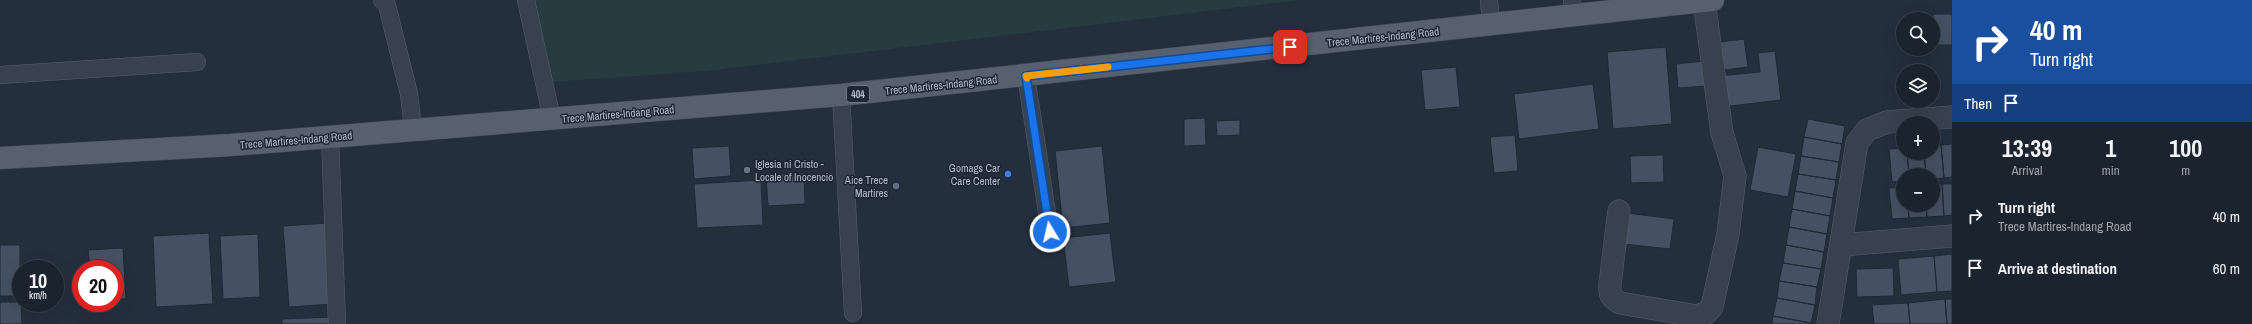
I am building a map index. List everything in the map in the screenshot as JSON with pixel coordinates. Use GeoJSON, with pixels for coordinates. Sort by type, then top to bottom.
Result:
{"type":"FeatureCollection","features":[{"type":"Feature","properties":{"kind":"main road","name":"Trece Martires-Indang Road"},"geometry":{"type":"LineString","coordinates":[[0,158],[231,145],[413,129],[841,96],[1491,24],[1573,8],[1708,0]]}},
{"type":"Feature","properties":{"kind":"street"},"geometry":{"type":"LineString","coordinates":[[1619,211],[1609,293],[1612,299],[1620,303],[1697,316],[1706,313],[1712,307],[1728,234],[1735,176],[1722,133],[1708,0]]}},
{"type":"Feature","properties":{"kind":"street"},"geometry":{"type":"LineString","coordinates":[[1828,324],[1857,143],[1867,130],[1886,122],[1952,117]]}},
{"type":"Feature","properties":{"kind":"street"},"geometry":{"type":"LineString","coordinates":[[1841,245],[1952,236]]}},
{"type":"Feature","properties":{"kind":"lane"},"geometry":{"type":"LineString","coordinates":[[382,0],[387,5],[409,94],[413,129]]}},
{"type":"Feature","properties":{"kind":"lane"},"geometry":{"type":"LineString","coordinates":[[526,0],[552,119]]}},
{"type":"Feature","properties":{"kind":"lane"},"geometry":{"type":"LineString","coordinates":[[1489,0],[1491,24]]}},
{"type":"Feature","properties":{"kind":"lane"},"geometry":{"type":"LineString","coordinates":[[0,74],[197,62]]}},
{"type":"Feature","properties":{"kind":"lane"},"geometry":{"type":"LineString","coordinates":[[1026,76],[1050,232]]}},
{"type":"Feature","properties":{"kind":"lane"},"geometry":{"type":"LineString","coordinates":[[841,96],[853,313]]}},
{"type":"Feature","properties":{"kind":"lane"},"geometry":{"type":"LineString","coordinates":[[330,136],[337,324]]}},
{"type":"Feature","properties":{"kind":"green space"},"geometry":{"type":"Polygon","coordinates":[[[518,0],[1300,0],[705,71],[538,83],[518,0]]]}},
{"type":"Feature","properties":{"kind":"building"},"geometry":{"type":"Polygon","coordinates":[[[1940,14],[1952,14],[1952,45],[1940,45],[1940,14]]]}},
{"type":"Feature","properties":{"kind":"building"},"geometry":{"type":"Polygon","coordinates":[[[1744,39],[1748,67],[1724,70],[1720,42],[1744,39]]]}},
{"type":"Feature","properties":{"kind":"building"},"geometry":{"type":"Polygon","coordinates":[[[1666,47],[1672,124],[1613,129],[1607,52],[1666,47]]]}},
{"type":"Feature","properties":{"kind":"building"},"geometry":{"type":"Polygon","coordinates":[[[1775,51],[1781,100],[1722,107],[1718,76],[1760,72],[1758,53],[1775,51]]]}},
{"type":"Feature","properties":{"kind":"building"},"geometry":{"type":"Polygon","coordinates":[[[1705,61],[1707,86],[1678,88],[1676,64],[1705,61]]]}},
{"type":"Feature","properties":{"kind":"building"},"geometry":{"type":"Polygon","coordinates":[[[1456,67],[1460,107],[1425,110],[1421,70],[1456,67]]]}},
{"type":"Feature","properties":{"kind":"building"},"geometry":{"type":"Polygon","coordinates":[[[1593,84],[1599,129],[1519,139],[1514,94],[1593,84]]]}},
{"type":"Feature","properties":{"kind":"building"},"geometry":{"type":"Polygon","coordinates":[[[1205,118],[1206,145],[1184,146],[1184,119],[1205,118]]]}},
{"type":"Feature","properties":{"kind":"building"},"geometry":{"type":"Polygon","coordinates":[[[1808,119],[1845,126],[1842,144],[1804,137],[1808,119]]]}},
{"type":"Feature","properties":{"kind":"building"},"geometry":{"type":"Polygon","coordinates":[[[1240,120],[1240,135],[1217,136],[1216,121],[1240,120]]]}},
{"type":"Feature","properties":{"kind":"building"},"geometry":{"type":"Polygon","coordinates":[[[1515,135],[1518,171],[1494,173],[1490,137],[1515,135]]]}},
{"type":"Feature","properties":{"kind":"building"},"geometry":{"type":"Polygon","coordinates":[[[1804,137],[1842,144],[1839,162],[1801,156],[1804,137]]]}},
{"type":"Feature","properties":{"kind":"building"},"geometry":{"type":"Polygon","coordinates":[[[1952,144],[1952,177],[1944,178],[1941,145],[1952,144]]]}},
{"type":"Feature","properties":{"kind":"building"},"geometry":{"type":"Polygon","coordinates":[[[1941,145],[1944,178],[1940,178],[1940,168],[1925,168],[1925,160],[1940,160],[1941,145]]]}},
{"type":"Feature","properties":{"kind":"building"},"geometry":{"type":"Polygon","coordinates":[[[729,146],[731,176],[694,179],[692,148],[729,146]]]}},
{"type":"Feature","properties":{"kind":"building"},"geometry":{"type":"Polygon","coordinates":[[[1102,146],[1110,223],[1063,228],[1055,151],[1102,146]]]}},
{"type":"Feature","properties":{"kind":"building"},"geometry":{"type":"Polygon","coordinates":[[[1758,147],[1796,154],[1788,197],[1750,190],[1758,147]]]}},
{"type":"Feature","properties":{"kind":"building"},"geometry":{"type":"Polygon","coordinates":[[[1896,148],[1896,160],[1908,160],[1908,168],[1896,168],[1896,182],[1892,182],[1889,149],[1896,148]]]}},
{"type":"Feature","properties":{"kind":"building"},"geometry":{"type":"Polygon","coordinates":[[[1663,155],[1664,182],[1631,183],[1630,156],[1663,155]]]}},
{"type":"Feature","properties":{"kind":"building"},"geometry":{"type":"Polygon","coordinates":[[[1801,156],[1839,162],[1836,180],[1798,174],[1801,156]]]}},
{"type":"Feature","properties":{"kind":"building"},"geometry":{"type":"Polygon","coordinates":[[[1908,160],[1925,160],[1925,168],[1908,168],[1908,160]]]}},
{"type":"Feature","properties":{"kind":"building"},"geometry":{"type":"Polygon","coordinates":[[[804,173],[805,204],[768,206],[766,175],[804,173]]]}},
{"type":"Feature","properties":{"kind":"building"},"geometry":{"type":"Polygon","coordinates":[[[1798,174],[1836,180],[1833,198],[1795,191],[1798,174]]]}},
{"type":"Feature","properties":{"kind":"building"},"geometry":{"type":"Polygon","coordinates":[[[761,180],[763,225],[697,228],[694,184],[761,180]]]}},
{"type":"Feature","properties":{"kind":"building"},"geometry":{"type":"Polygon","coordinates":[[[1940,184],[1942,184],[1944,216],[1927,217],[1927,212],[1940,212],[1940,184]]]}},
{"type":"Feature","properties":{"kind":"building"},"geometry":{"type":"Polygon","coordinates":[[[1942,184],[1952,184],[1952,215],[1944,216],[1942,184]]]}},
{"type":"Feature","properties":{"kind":"building"},"geometry":{"type":"Polygon","coordinates":[[[1889,188],[1896,188],[1896,212],[1909,212],[1909,218],[1892,219],[1889,188]]]}},
{"type":"Feature","properties":{"kind":"building"},"geometry":{"type":"Polygon","coordinates":[[[1795,191],[1833,198],[1830,216],[1792,209],[1795,191]]]}},
{"type":"Feature","properties":{"kind":"building"},"geometry":{"type":"Polygon","coordinates":[[[1792,209],[1830,216],[1827,234],[1789,227],[1792,209]]]}},
{"type":"Feature","properties":{"kind":"building"},"geometry":{"type":"Polygon","coordinates":[[[1909,212],[1927,212],[1927,217],[1909,218],[1909,212]]]}},
{"type":"Feature","properties":{"kind":"building"},"geometry":{"type":"Polygon","coordinates":[[[1627,213],[1674,219],[1670,249],[1623,244],[1627,213]]]}},
{"type":"Feature","properties":{"kind":"building"},"geometry":{"type":"Polygon","coordinates":[[[328,223],[334,304],[289,307],[283,226],[328,223]]]}},
{"type":"Feature","properties":{"kind":"building"},"geometry":{"type":"Polygon","coordinates":[[[1789,227],[1827,234],[1824,252],[1786,245],[1789,227]]]}},
{"type":"Feature","properties":{"kind":"building"},"geometry":{"type":"Polygon","coordinates":[[[209,233],[213,304],[156,307],[153,236],[209,233]]]}},
{"type":"Feature","properties":{"kind":"building"},"geometry":{"type":"Polygon","coordinates":[[[1110,233],[1116,282],[1069,287],[1063,238],[1110,233]]]}},
{"type":"Feature","properties":{"kind":"building"},"geometry":{"type":"Polygon","coordinates":[[[258,234],[260,297],[223,299],[220,236],[258,234]]]}},
{"type":"Feature","properties":{"kind":"building"},"geometry":{"type":"Polygon","coordinates":[[[0,245],[20,245],[20,260],[12,260],[12,296],[0,296],[0,245]]]}},
{"type":"Feature","properties":{"kind":"building"},"geometry":{"type":"Polygon","coordinates":[[[1786,245],[1824,252],[1821,269],[1783,263],[1786,245]]]}},
{"type":"Feature","properties":{"kind":"building"},"geometry":{"type":"Polygon","coordinates":[[[123,248],[124,260],[89,260],[88,250],[123,248]]]}},
{"type":"Feature","properties":{"kind":"building"},"geometry":{"type":"Polygon","coordinates":[[[1952,254],[1952,291],[1937,292],[1934,256],[1952,254]]]}},
{"type":"Feature","properties":{"kind":"building"},"geometry":{"type":"Polygon","coordinates":[[[1934,256],[1937,292],[1901,295],[1898,259],[1934,256]]]}},
{"type":"Feature","properties":{"kind":"building"},"geometry":{"type":"Polygon","coordinates":[[[1783,263],[1821,269],[1817,287],[1779,281],[1783,263]]]}},
{"type":"Feature","properties":{"kind":"building"},"geometry":{"type":"Polygon","coordinates":[[[124,265],[126,299],[124,299],[124,265]]]}},
{"type":"Feature","properties":{"kind":"building"},"geometry":{"type":"Polygon","coordinates":[[[1893,268],[1894,296],[1857,297],[1856,269],[1893,268]]]}},
{"type":"Feature","properties":{"kind":"building"},"geometry":{"type":"Polygon","coordinates":[[[1779,281],[1817,287],[1815,305],[1777,298],[1779,281]]]}},
{"type":"Feature","properties":{"kind":"building"},"geometry":{"type":"Polygon","coordinates":[[[1777,298],[1815,305],[1811,323],[1773,316],[1777,298]]]}},
{"type":"Feature","properties":{"kind":"building"},"geometry":{"type":"Polygon","coordinates":[[[1945,299],[1947,324],[1910,324],[1908,303],[1945,299]]]}},
{"type":"Feature","properties":{"kind":"building"},"geometry":{"type":"Polygon","coordinates":[[[1945,299],[1952,299],[1952,324],[1947,324],[1945,299]]]}},
{"type":"Feature","properties":{"kind":"building"},"geometry":{"type":"Polygon","coordinates":[[[0,302],[12,302],[12,312],[21,312],[22,324],[0,324],[0,302]]]}},
{"type":"Feature","properties":{"kind":"building"},"geometry":{"type":"Polygon","coordinates":[[[1908,303],[1910,324],[1874,324],[1872,305],[1908,303]]]}},
{"type":"Feature","properties":{"kind":"building"},"geometry":{"type":"Polygon","coordinates":[[[1773,316],[1811,323],[1811,324],[1772,324],[1773,316]]]}},
{"type":"Feature","properties":{"kind":"building"},"geometry":{"type":"Polygon","coordinates":[[[333,317],[333,324],[282,324],[282,319],[333,317]]]}},
{"type":"Feature","properties":{"kind":"slow traffic"},"geometry":{"type":"LineString","coordinates":[[1027,78],[1026,76],[1108,67]]}},
{"type":"Feature","properties":{"kind":"place","name":"Iglesia ni Cristo - Locale of Inocencio"},"geometry":{"type":"Point","coordinates":[747,170]}},
{"type":"Feature","properties":{"kind":"place","name":"Gomags Car Care Center"},"geometry":{"type":"Point","coordinates":[1008,174]}},
{"type":"Feature","properties":{"kind":"place","name":"Aice Trece Martires"},"geometry":{"type":"Point","coordinates":[896,186]}},
{"type":"Feature","properties":{"kind":"route"},"geometry":{"type":"LineString","coordinates":[[1050,232],[1026,76],[1290,47]]}}]}
